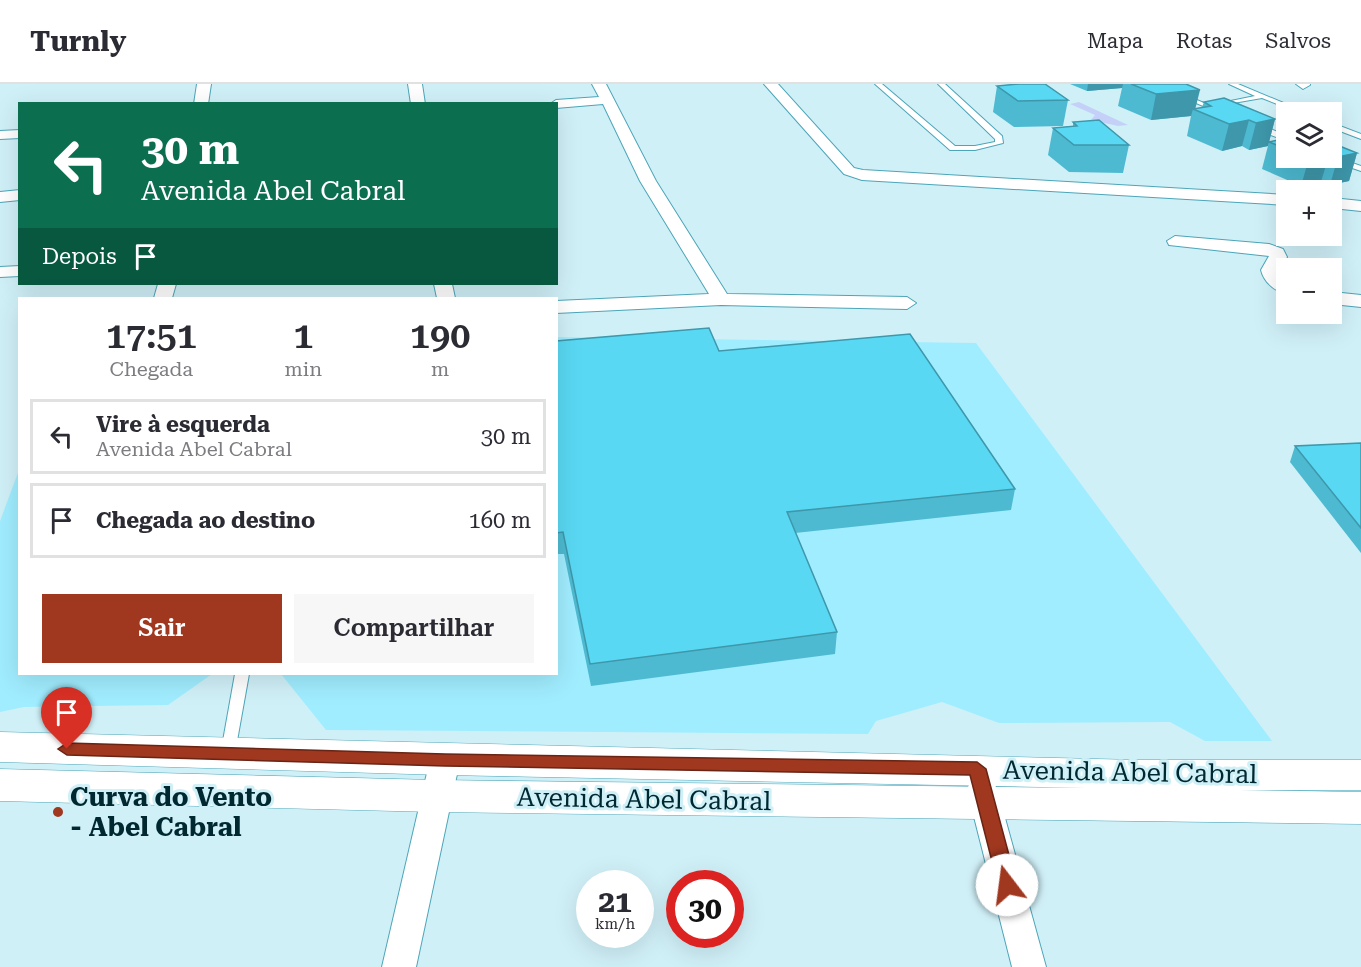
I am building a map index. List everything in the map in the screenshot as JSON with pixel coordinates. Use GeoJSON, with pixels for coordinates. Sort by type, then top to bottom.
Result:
{"type":"FeatureCollection","features":[{"type":"Feature","properties":{"kind":"main road","name":"Avenida Abel Cabral"},"geometry":{"type":"LineString","coordinates":[[0,747],[228,752],[440,778]]}},
{"type":"Feature","properties":{"kind":"main road","name":"Avenida Abel Cabral"},"geometry":{"type":"LineString","coordinates":[[982,786],[1137,775],[1361,775]]}},
{"type":"Feature","properties":{"kind":"main road","name":"Avenida Abel Cabral"},"geometry":{"type":"LineString","coordinates":[[0,785],[440,778],[982,786],[1361,808]]}},
{"type":"Feature","properties":{"kind":"street"},"geometry":{"type":"LineString","coordinates":[[201,102],[204,84]]}},
{"type":"Feature","properties":{"kind":"street"},"geometry":{"type":"LineString","coordinates":[[415,84],[418,102]]}},
{"type":"Feature","properties":{"kind":"street"},"geometry":{"type":"LineString","coordinates":[[599,84],[648,181],[721,299]]}},
{"type":"Feature","properties":{"kind":"street"},"geometry":{"type":"LineString","coordinates":[[771,84],[849,171],[878,178],[1276,199]]}},
{"type":"Feature","properties":{"kind":"street"},"geometry":{"type":"LineString","coordinates":[[558,104],[608,100]]}},
{"type":"Feature","properties":{"kind":"street"},"geometry":{"type":"LineString","coordinates":[[0,135],[18,134]]}},
{"type":"Feature","properties":{"kind":"street"},"geometry":{"type":"LineString","coordinates":[[0,197],[18,195]]}},
{"type":"Feature","properties":{"kind":"street"},"geometry":{"type":"LineString","coordinates":[[1342,203],[1361,206]]}},
{"type":"Feature","properties":{"kind":"street"},"geometry":{"type":"LineString","coordinates":[[1175,241],[1269,249],[1277,253],[1277,258]]}},
{"type":"Feature","properties":{"kind":"street"},"geometry":{"type":"LineString","coordinates":[[1276,260],[1270,270],[1272,278],[1276,281]]}},
{"type":"Feature","properties":{"kind":"street"},"geometry":{"type":"LineString","coordinates":[[0,272],[18,271]]}},
{"type":"Feature","properties":{"kind":"street"},"geometry":{"type":"LineString","coordinates":[[558,307],[721,299],[907,303]]}},
{"type":"Feature","properties":{"kind":"street"},"geometry":{"type":"LineString","coordinates":[[1342,299],[1361,301]]}},
{"type":"Feature","properties":{"kind":"street"},"geometry":{"type":"LineString","coordinates":[[399,967],[440,778]]}},
{"type":"Feature","properties":{"kind":"street"},"geometry":{"type":"LineString","coordinates":[[982,786],[1029,967]]}},
{"type":"Feature","properties":{"kind":"lane"},"geometry":{"type":"LineString","coordinates":[[878,84],[953,148],[975,148],[999,143],[999,138],[941,84]]}},
{"type":"Feature","properties":{"kind":"lane"},"geometry":{"type":"LineString","coordinates":[[1154,84],[1227,114]]}},
{"type":"Feature","properties":{"kind":"lane"},"geometry":{"type":"LineString","coordinates":[[1232,84],[1278,102]]}},
{"type":"Feature","properties":{"kind":"lane"},"geometry":{"type":"LineString","coordinates":[[1208,106],[1263,96]]}},
{"type":"Feature","properties":{"kind":"lane"},"geometry":{"type":"LineString","coordinates":[[1245,122],[1276,135]]}},
{"type":"Feature","properties":{"kind":"lane"},"geometry":{"type":"LineString","coordinates":[[1342,129],[1361,137]]}},
{"type":"Feature","properties":{"kind":"lane"},"geometry":{"type":"LineString","coordinates":[[1342,162],[1361,169]]}},
{"type":"Feature","properties":{"kind":"lane"},"geometry":{"type":"LineString","coordinates":[[228,752],[242,675]]}},
{"type":"Feature","properties":{"kind":"shaded area"},"geometry":{"type":"Polygon","coordinates":[[[1079,102],[1128,125],[1118,126],[1091,120],[1095,115],[1070,104],[1079,102]]]}},
{"type":"Feature","properties":{"kind":"shaded area"},"geometry":{"type":"Polygon","coordinates":[[[558,337],[976,343],[1272,741],[1205,741],[1170,722],[999,723],[942,702],[876,721],[868,734],[326,730],[282,675],[558,675],[558,337]]]}},
{"type":"Feature","properties":{"kind":"shaded area"},"geometry":{"type":"Polygon","coordinates":[[[18,473],[18,675],[211,675],[168,705],[24,707],[0,712],[0,521],[18,473]]]}},
{"type":"Feature","properties":{"kind":"building"},"geometry":{"type":"Polygon","coordinates":[[[1045,84],[1068,100],[1018,101],[997,86],[1045,84]]]}},
{"type":"Feature","properties":{"kind":"building"},"geometry":{"type":"Polygon","coordinates":[[[1131,84],[1186,84],[1200,90],[1156,94],[1131,84]]]}},
{"type":"Feature","properties":{"kind":"building"},"geometry":{"type":"Polygon","coordinates":[[[1224,98],[1275,119],[1256,123],[1249,120],[1229,124],[1193,109],[1211,106],[1204,102],[1224,98]]]}},
{"type":"Feature","properties":{"kind":"building"},"geometry":{"type":"Polygon","coordinates":[[[1099,120],[1129,145],[1074,145],[1053,128],[1077,126],[1073,122],[1099,120]]]}},
{"type":"Feature","properties":{"kind":"building"},"geometry":{"type":"Polygon","coordinates":[[[1342,147],[1357,153],[1342,156],[1342,147]]]}},
{"type":"Feature","properties":{"kind":"building"},"geometry":{"type":"Polygon","coordinates":[[[709,328],[719,351],[910,334],[1015,489],[787,512],[837,632],[590,664],[563,532],[558,533],[558,341],[709,328]]]}},
{"type":"Feature","properties":{"kind":"building"},"geometry":{"type":"Polygon","coordinates":[[[1361,443],[1361,528],[1295,446],[1361,443]]]}},
{"type":"Feature","properties":{"kind":"place","name":"Curva do Vento - Abel Cabral"},"geometry":{"type":"Point","coordinates":[58,812]}},
{"type":"Feature","properties":{"kind":"route"},"geometry":{"type":"LineString","coordinates":[[67,749],[445,760],[977,769],[1007,885]]}}]}
